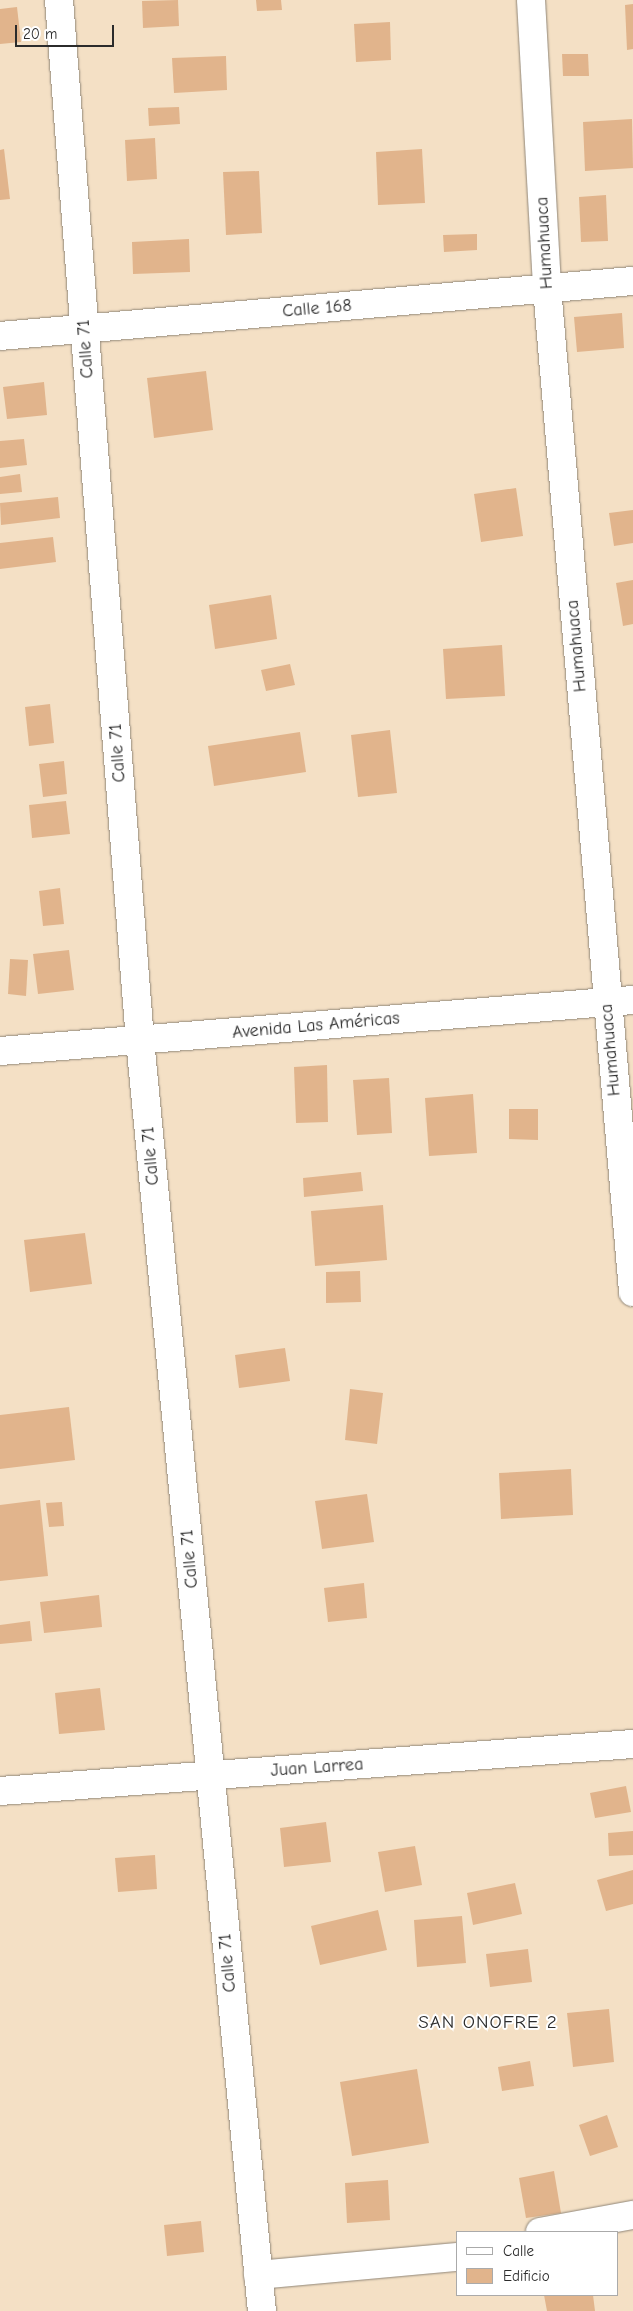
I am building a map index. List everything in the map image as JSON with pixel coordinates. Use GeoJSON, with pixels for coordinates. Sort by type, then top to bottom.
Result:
{"type":"FeatureCollection","features":[{"type":"Feature","properties":{"kind":"street","name":"Calle 71"},"geometry":{"type":"LineString","coordinates":[[59,0],[140,1040],[262,2311]]}},
{"type":"Feature","properties":{"kind":"street","name":"Humahuaca"},"geometry":{"type":"LineString","coordinates":[[531,0],[547,288],[606,1002],[633,1292]]}},
{"type":"Feature","properties":{"kind":"street","name":"Calle 168"},"geometry":{"type":"LineString","coordinates":[[0,336],[633,281]]}},
{"type":"Feature","properties":{"kind":"street","name":"Avenida Las Américas"},"geometry":{"type":"LineString","coordinates":[[0,1051],[633,1000]]}},
{"type":"Feature","properties":{"kind":"street","name":"Juan Larrea"},"geometry":{"type":"LineString","coordinates":[[0,1791],[210,1777],[633,1744]]}},
{"type":"Feature","properties":{"kind":"street"},"geometry":{"type":"LineString","coordinates":[[545,2231],[633,2215]]}},
{"type":"Feature","properties":{"kind":"street"},"geometry":{"type":"LineString","coordinates":[[258,2275],[456,2257]]}},
{"type":"Feature","properties":{"kind":"building"},"geometry":{"type":"Polygon","coordinates":[[[178,0],[179,26],[143,28],[142,1],[178,0]]]}},
{"type":"Feature","properties":{"kind":"building"},"geometry":{"type":"Polygon","coordinates":[[[256,0],[281,0],[282,10],[257,11],[256,0]]]}},
{"type":"Feature","properties":{"kind":"building"},"geometry":{"type":"Polygon","coordinates":[[[633,4],[633,49],[627,50],[625,5],[633,4]]]}},
{"type":"Feature","properties":{"kind":"building"},"geometry":{"type":"Polygon","coordinates":[[[17,7],[21,42],[0,44],[0,9],[17,7]]]}},
{"type":"Feature","properties":{"kind":"building"},"geometry":{"type":"Polygon","coordinates":[[[390,22],[391,60],[356,62],[354,24],[390,22]]]}},
{"type":"Feature","properties":{"kind":"building"},"geometry":{"type":"Polygon","coordinates":[[[562,54],[588,54],[589,76],[563,76],[562,54]]]}},
{"type":"Feature","properties":{"kind":"building"},"geometry":{"type":"Polygon","coordinates":[[[226,56],[227,90],[174,93],[172,58],[226,56]]]}},
{"type":"Feature","properties":{"kind":"building"},"geometry":{"type":"Polygon","coordinates":[[[179,107],[180,124],[149,126],[148,108],[179,107]]]}},
{"type":"Feature","properties":{"kind":"building"},"geometry":{"type":"Polygon","coordinates":[[[632,119],[633,168],[585,171],[583,122],[632,119]]]}},
{"type":"Feature","properties":{"kind":"building"},"geometry":{"type":"Polygon","coordinates":[[[155,138],[157,179],[127,181],[125,140],[155,138]]]}},
{"type":"Feature","properties":{"kind":"building"},"geometry":{"type":"Polygon","coordinates":[[[4,149],[10,199],[0,200],[0,150],[4,149]]]}},
{"type":"Feature","properties":{"kind":"building"},"geometry":{"type":"Polygon","coordinates":[[[422,149],[425,203],[378,205],[376,152],[422,149]]]}},
{"type":"Feature","properties":{"kind":"building"},"geometry":{"type":"Polygon","coordinates":[[[259,171],[262,233],[226,235],[223,172],[259,171]]]}},
{"type":"Feature","properties":{"kind":"building"},"geometry":{"type":"Polygon","coordinates":[[[606,195],[608,241],[581,242],[579,197],[606,195]]]}},
{"type":"Feature","properties":{"kind":"building"},"geometry":{"type":"Polygon","coordinates":[[[477,234],[477,250],[444,252],[443,235],[477,234]]]}},
{"type":"Feature","properties":{"kind":"building"},"geometry":{"type":"Polygon","coordinates":[[[189,239],[190,272],[133,274],[132,242],[189,239]]]}},
{"type":"Feature","properties":{"kind":"building"},"geometry":{"type":"Polygon","coordinates":[[[622,313],[624,348],[577,352],[574,317],[622,313]]]}},
{"type":"Feature","properties":{"kind":"building"},"geometry":{"type":"Polygon","coordinates":[[[206,371],[213,430],[154,438],[147,378],[206,371]]]}},
{"type":"Feature","properties":{"kind":"building"},"geometry":{"type":"Polygon","coordinates":[[[44,382],[47,415],[7,419],[3,387],[44,382]]]}},
{"type":"Feature","properties":{"kind":"building"},"geometry":{"type":"Polygon","coordinates":[[[24,439],[27,465],[0,468],[0,441],[24,439]]]}},
{"type":"Feature","properties":{"kind":"building"},"geometry":{"type":"Polygon","coordinates":[[[20,474],[22,492],[0,494],[0,477],[20,474]]]}},
{"type":"Feature","properties":{"kind":"building"},"geometry":{"type":"Polygon","coordinates":[[[516,488],[523,536],[481,542],[474,494],[516,488]]]}},
{"type":"Feature","properties":{"kind":"building"},"geometry":{"type":"Polygon","coordinates":[[[58,497],[60,518],[1,525],[0,503],[58,497]]]}},
{"type":"Feature","properties":{"kind":"building"},"geometry":{"type":"Polygon","coordinates":[[[633,510],[633,543],[614,546],[609,513],[633,510]]]}},
{"type":"Feature","properties":{"kind":"building"},"geometry":{"type":"Polygon","coordinates":[[[53,537],[56,562],[0,569],[0,543],[53,537]]]}},
{"type":"Feature","properties":{"kind":"building"},"geometry":{"type":"Polygon","coordinates":[[[633,580],[633,624],[623,626],[616,583],[633,580]]]}},
{"type":"Feature","properties":{"kind":"building"},"geometry":{"type":"Polygon","coordinates":[[[271,595],[277,639],[215,649],[209,605],[271,595]]]}},
{"type":"Feature","properties":{"kind":"building"},"geometry":{"type":"Polygon","coordinates":[[[502,645],[505,696],[446,699],[443,649],[502,645]]]}},
{"type":"Feature","properties":{"kind":"building"},"geometry":{"type":"Polygon","coordinates":[[[290,664],[295,685],[266,691],[261,670],[290,664]]]}},
{"type":"Feature","properties":{"kind":"building"},"geometry":{"type":"Polygon","coordinates":[[[50,704],[54,743],[29,746],[25,707],[50,704]]]}},
{"type":"Feature","properties":{"kind":"building"},"geometry":{"type":"Polygon","coordinates":[[[390,730],[397,793],[358,797],[351,735],[390,730]]]}},
{"type":"Feature","properties":{"kind":"building"},"geometry":{"type":"Polygon","coordinates":[[[300,732],[306,772],[214,786],[208,746],[300,732]]]}},
{"type":"Feature","properties":{"kind":"building"},"geometry":{"type":"Polygon","coordinates":[[[64,761],[67,794],[43,797],[39,764],[64,761]]]}},
{"type":"Feature","properties":{"kind":"building"},"geometry":{"type":"Polygon","coordinates":[[[66,801],[70,834],[32,838],[29,805],[66,801]]]}},
{"type":"Feature","properties":{"kind":"building"},"geometry":{"type":"Polygon","coordinates":[[[60,888],[64,924],[43,926],[39,891],[60,888]]]}},
{"type":"Feature","properties":{"kind":"building"},"geometry":{"type":"Polygon","coordinates":[[[69,950],[74,990],[38,994],[33,954],[69,950]]]}},
{"type":"Feature","properties":{"kind":"building"},"geometry":{"type":"Polygon","coordinates":[[[10,959],[28,960],[26,996],[8,994],[10,959]]]}},
{"type":"Feature","properties":{"kind":"building"},"geometry":{"type":"Polygon","coordinates":[[[327,1065],[328,1122],[296,1123],[294,1067],[327,1065]]]}},
{"type":"Feature","properties":{"kind":"building"},"geometry":{"type":"Polygon","coordinates":[[[389,1078],[392,1133],[357,1135],[353,1080],[389,1078]]]}},
{"type":"Feature","properties":{"kind":"building"},"geometry":{"type":"Polygon","coordinates":[[[473,1094],[477,1153],[429,1156],[425,1098],[473,1094]]]}},
{"type":"Feature","properties":{"kind":"building"},"geometry":{"type":"Polygon","coordinates":[[[509,1109],[538,1109],[538,1140],[509,1139],[509,1109]]]}},
{"type":"Feature","properties":{"kind":"building"},"geometry":{"type":"Polygon","coordinates":[[[361,1172],[363,1191],[304,1197],[303,1178],[361,1172]]]}},
{"type":"Feature","properties":{"kind":"building"},"geometry":{"type":"Polygon","coordinates":[[[383,1205],[387,1260],[315,1266],[311,1211],[383,1205]]]}},
{"type":"Feature","properties":{"kind":"building"},"geometry":{"type":"Polygon","coordinates":[[[85,1233],[92,1284],[30,1292],[24,1240],[85,1233]]]}},
{"type":"Feature","properties":{"kind":"building"},"geometry":{"type":"Polygon","coordinates":[[[360,1271],[361,1302],[326,1303],[326,1272],[360,1271]]]}},
{"type":"Feature","properties":{"kind":"building"},"geometry":{"type":"Polygon","coordinates":[[[285,1348],[290,1381],[239,1388],[235,1355],[285,1348]]]}},
{"type":"Feature","properties":{"kind":"building"},"geometry":{"type":"Polygon","coordinates":[[[350,1389],[383,1393],[377,1444],[345,1440],[350,1389]]]}},
{"type":"Feature","properties":{"kind":"building"},"geometry":{"type":"Polygon","coordinates":[[[69,1407],[75,1460],[0,1469],[0,1415],[69,1407]]]}},
{"type":"Feature","properties":{"kind":"building"},"geometry":{"type":"Polygon","coordinates":[[[571,1469],[573,1515],[501,1519],[499,1473],[571,1469]]]}},
{"type":"Feature","properties":{"kind":"building"},"geometry":{"type":"Polygon","coordinates":[[[367,1494],[374,1542],[322,1549],[315,1501],[367,1494]]]}},
{"type":"Feature","properties":{"kind":"building"},"geometry":{"type":"Polygon","coordinates":[[[40,1500],[48,1576],[0,1581],[0,1505],[40,1500]]]}},
{"type":"Feature","properties":{"kind":"building"},"geometry":{"type":"Polygon","coordinates":[[[62,1502],[64,1526],[49,1527],[46,1503],[62,1502]]]}},
{"type":"Feature","properties":{"kind":"building"},"geometry":{"type":"Polygon","coordinates":[[[364,1583],[367,1618],[328,1622],[324,1588],[364,1583]]]}},
{"type":"Feature","properties":{"kind":"building"},"geometry":{"type":"Polygon","coordinates":[[[99,1595],[102,1627],[44,1633],[40,1602],[99,1595]]]}},
{"type":"Feature","properties":{"kind":"building"},"geometry":{"type":"Polygon","coordinates":[[[30,1621],[32,1641],[0,1644],[0,1625],[30,1621]]]}},
{"type":"Feature","properties":{"kind":"building"},"geometry":{"type":"Polygon","coordinates":[[[100,1688],[105,1730],[59,1734],[55,1693],[100,1688]]]}},
{"type":"Feature","properties":{"kind":"building"},"geometry":{"type":"Polygon","coordinates":[[[626,1786],[631,1812],[595,1818],[590,1793],[626,1786]]]}},
{"type":"Feature","properties":{"kind":"building"},"geometry":{"type":"Polygon","coordinates":[[[326,1822],[331,1862],[284,1867],[280,1828],[326,1822]]]}},
{"type":"Feature","properties":{"kind":"building"},"geometry":{"type":"Polygon","coordinates":[[[633,1831],[633,1855],[609,1856],[608,1833],[633,1831]]]}},
{"type":"Feature","properties":{"kind":"building"},"geometry":{"type":"Polygon","coordinates":[[[415,1846],[422,1885],[385,1892],[378,1852],[415,1846]]]}},
{"type":"Feature","properties":{"kind":"building"},"geometry":{"type":"Polygon","coordinates":[[[155,1855],[157,1889],[118,1892],[115,1858],[155,1855]]]}},
{"type":"Feature","properties":{"kind":"building"},"geometry":{"type":"Polygon","coordinates":[[[633,1870],[633,1904],[606,1911],[597,1880],[633,1870]]]}},
{"type":"Feature","properties":{"kind":"building"},"geometry":{"type":"Polygon","coordinates":[[[515,1883],[522,1914],[473,1925],[467,1893],[515,1883]]]}},
{"type":"Feature","properties":{"kind":"building"},"geometry":{"type":"Polygon","coordinates":[[[378,1910],[387,1950],[320,1965],[311,1926],[378,1910]]]}},
{"type":"Feature","properties":{"kind":"building"},"geometry":{"type":"Polygon","coordinates":[[[462,1916],[466,1963],[417,1967],[414,1920],[462,1916]]]}},
{"type":"Feature","properties":{"kind":"building"},"geometry":{"type":"Polygon","coordinates":[[[528,1949],[532,1982],[490,1987],[486,1954],[528,1949]]]}},
{"type":"Feature","properties":{"kind":"building"},"geometry":{"type":"Polygon","coordinates":[[[609,2009],[614,2062],[573,2067],[567,2013],[609,2009]]]}},
{"type":"Feature","properties":{"kind":"building"},"geometry":{"type":"Polygon","coordinates":[[[530,2061],[534,2086],[502,2091],[498,2067],[530,2061]]]}},
{"type":"Feature","properties":{"kind":"building"},"geometry":{"type":"Polygon","coordinates":[[[417,2069],[429,2143],[352,2156],[340,2082],[417,2069]]]}},
{"type":"Feature","properties":{"kind":"building"},"geometry":{"type":"Polygon","coordinates":[[[607,2115],[618,2147],[590,2156],[579,2125],[607,2115]]]}},
{"type":"Feature","properties":{"kind":"building"},"geometry":{"type":"Polygon","coordinates":[[[554,2171],[561,2213],[526,2218],[519,2178],[554,2171]]]}},
{"type":"Feature","properties":{"kind":"building"},"geometry":{"type":"Polygon","coordinates":[[[388,2180],[390,2220],[347,2223],[345,2183],[388,2180]]]}},
{"type":"Feature","properties":{"kind":"building"},"geometry":{"type":"Polygon","coordinates":[[[201,2221],[204,2252],[167,2256],[164,2225],[201,2221]]]}},
{"type":"Feature","properties":{"kind":"building"},"geometry":{"type":"Polygon","coordinates":[[[544,2296],[593,2296],[595,2311],[547,2311],[544,2296]]]}},
{"type":"Feature","properties":{"kind":"district","name":"SAN ONOFRE 2"},"geometry":{"type":"Point","coordinates":[488,2023]}}]}
